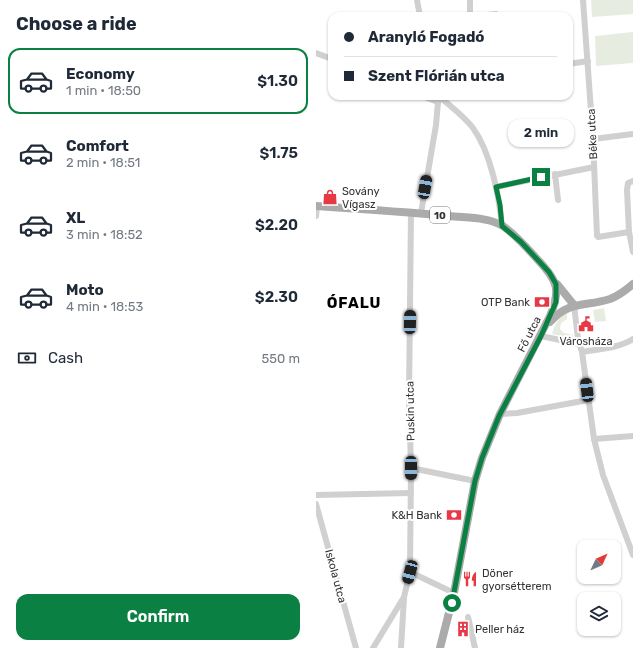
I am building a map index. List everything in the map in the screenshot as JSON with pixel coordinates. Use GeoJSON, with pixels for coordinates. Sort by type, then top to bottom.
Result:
{"type":"FeatureCollection","features":[{"type":"Feature","properties":{"kind":"main road","name":"10"},"geometry":{"type":"LineString","coordinates":[[316,206],[411,212],[487,220],[502,226],[521,242],[541,262],[556,284]]}},
{"type":"Feature","properties":{"kind":"main road","name":"Fő utca"},"geometry":{"type":"LineString","coordinates":[[440,648],[454,593],[475,481],[486,446],[500,414],[542,333],[556,302],[556,284]]}},
{"type":"Feature","properties":{"kind":"main road"},"geometry":{"type":"LineString","coordinates":[[556,284],[572,305]]}},
{"type":"Feature","properties":{"kind":"main road"},"geometry":{"type":"LineString","coordinates":[[542,333],[556,316],[572,305],[610,299],[633,287]]}},
{"type":"Feature","properties":{"kind":"main road"},"geometry":{"type":"LineString","coordinates":[[556,302],[563,300],[572,305]]}},
{"type":"Feature","properties":{"kind":"street"},"geometry":{"type":"LineString","coordinates":[[417,0],[419,12]]}},
{"type":"Feature","properties":{"kind":"street"},"geometry":{"type":"LineString","coordinates":[[470,0],[470,12]]}},
{"type":"Feature","properties":{"kind":"street","name":"Béke utca"},"geometry":{"type":"LineString","coordinates":[[584,0],[593,139],[597,236],[629,232]]}},
{"type":"Feature","properties":{"kind":"street"},"geometry":{"type":"LineString","coordinates":[[316,53],[328,58]]}},
{"type":"Feature","properties":{"kind":"street"},"geometry":{"type":"LineString","coordinates":[[573,63],[588,61]]}},
{"type":"Feature","properties":{"kind":"street"},"geometry":{"type":"LineString","coordinates":[[421,213],[439,100]]}},
{"type":"Feature","properties":{"kind":"street"},"geometry":{"type":"LineString","coordinates":[[442,100],[464,118],[478,136],[485,152],[496,187],[500,205],[502,226]]}},
{"type":"Feature","properties":{"kind":"street"},"geometry":{"type":"LineString","coordinates":[[593,139],[633,134]]}},
{"type":"Feature","properties":{"kind":"street"},"geometry":{"type":"LineString","coordinates":[[496,187],[594,167]]}},
{"type":"Feature","properties":{"kind":"street"},"geometry":{"type":"LineString","coordinates":[[555,174],[558,200]]}},
{"type":"Feature","properties":{"kind":"street"},"geometry":{"type":"LineString","coordinates":[[631,182],[628,197],[629,232],[633,252]]}},
{"type":"Feature","properties":{"kind":"street"},"geometry":{"type":"LineString","coordinates":[[316,206],[316,216]]}},
{"type":"Feature","properties":{"kind":"street","name":"Puskin utca"},"geometry":{"type":"LineString","coordinates":[[373,648],[404,597],[410,572],[411,468],[409,399],[411,212]]}},
{"type":"Feature","properties":{"kind":"street"},"geometry":{"type":"LineString","coordinates":[[572,305],[579,344],[582,352],[594,439],[603,475],[633,555]]}},
{"type":"Feature","properties":{"kind":"street"},"geometry":{"type":"LineString","coordinates":[[542,333],[579,344]]}},
{"type":"Feature","properties":{"kind":"street"},"geometry":{"type":"LineString","coordinates":[[582,352],[625,343],[633,339]]}},
{"type":"Feature","properties":{"kind":"street"},"geometry":{"type":"LineString","coordinates":[[500,414],[588,400]]}},
{"type":"Feature","properties":{"kind":"street"},"geometry":{"type":"LineString","coordinates":[[594,439],[633,436]]}},
{"type":"Feature","properties":{"kind":"street"},"geometry":{"type":"LineString","coordinates":[[411,468],[475,481]]}},
{"type":"Feature","properties":{"kind":"street"},"geometry":{"type":"LineString","coordinates":[[316,495],[411,493]]}},
{"type":"Feature","properties":{"kind":"street","name":"Iskola utca"},"geometry":{"type":"LineString","coordinates":[[316,504],[356,648]]}},
{"type":"Feature","properties":{"kind":"street"},"geometry":{"type":"LineString","coordinates":[[410,572],[454,593]]}},
{"type":"Feature","properties":{"kind":"street"},"geometry":{"type":"LineString","coordinates":[[401,648],[404,597]]}},
{"type":"Feature","properties":{"kind":"street"},"geometry":{"type":"LineString","coordinates":[[468,618],[475,648]]}},
{"type":"Feature","properties":{"kind":"shaded area"},"geometry":{"type":"Polygon","coordinates":[[[591,0],[633,0],[633,14],[592,17],[591,0]]]}},
{"type":"Feature","properties":{"kind":"shaded area"},"geometry":{"type":"Polygon","coordinates":[[[633,32],[633,63],[596,66],[595,36],[633,32]]]}},
{"type":"Feature","properties":{"kind":"shaded area"},"geometry":{"type":"Polygon","coordinates":[[[604,308],[606,321],[595,322],[593,310],[604,308]]]}},
{"type":"Feature","properties":{"kind":"shaded area"},"geometry":{"type":"Polygon","coordinates":[[[567,313],[567,319],[561,323],[560,329],[564,333],[573,335],[573,339],[552,334],[557,322],[567,313]]]}},
{"type":"Feature","properties":{"kind":"place","name":"Sovány Vígasz"},"geometry":{"type":"Point","coordinates":[330,197]}},
{"type":"Feature","properties":{"kind":"place","name":"OTP Bank"},"geometry":{"type":"Point","coordinates":[542,302]}},
{"type":"Feature","properties":{"kind":"place","name":"Városháza"},"geometry":{"type":"Point","coordinates":[586,324]}},
{"type":"Feature","properties":{"kind":"place","name":"K&H Bank"},"geometry":{"type":"Point","coordinates":[454,515]}},
{"type":"Feature","properties":{"kind":"place","name":"Döner gyorsétterem"},"geometry":{"type":"Point","coordinates":[470,579]}},
{"type":"Feature","properties":{"kind":"place","name":"Peller ház"},"geometry":{"type":"Point","coordinates":[463,629]}},
{"type":"Feature","properties":{"kind":"district","name":"ÓFALU"},"geometry":{"type":"Point","coordinates":[354,303]}},
{"type":"Feature","properties":{"kind":"route"},"geometry":{"type":"LineString","coordinates":[[452,603],[475,481],[482,458],[499,416],[541,336],[556,302],[557,291],[554,279],[541,262],[502,226],[500,205],[496,187],[541,177]]}}]}
